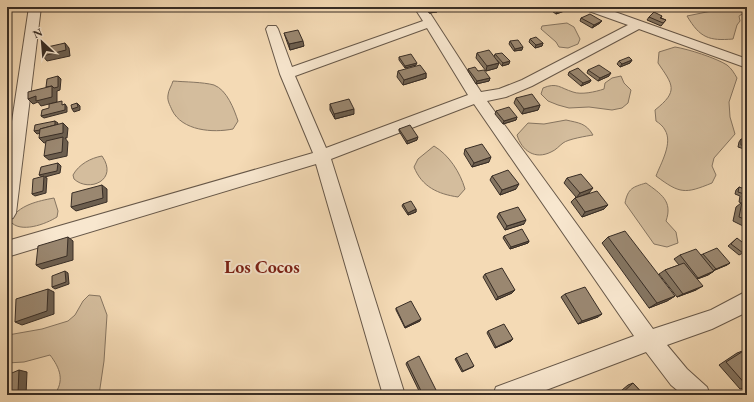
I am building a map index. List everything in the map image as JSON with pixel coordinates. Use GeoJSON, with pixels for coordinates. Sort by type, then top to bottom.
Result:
{"type":"FeatureCollection","features":[{"type":"Feature","properties":{"kind":"street"},"geometry":{"type":"LineString","coordinates":[[7,213],[35,7]]}},
{"type":"Feature","properties":{"kind":"street"},"geometry":{"type":"LineString","coordinates":[[420,7],[477,97],[649,340],[679,377],[699,395]]}},
{"type":"Feature","properties":{"kind":"street"},"geometry":{"type":"LineString","coordinates":[[590,7],[747,64]]}},
{"type":"Feature","properties":{"kind":"street"},"geometry":{"type":"LineString","coordinates":[[287,74],[430,23]]}},
{"type":"Feature","properties":{"kind":"street"},"geometry":{"type":"LineString","coordinates":[[7,249],[322,156],[477,97],[501,94],[527,83],[637,25]]}},
{"type":"Feature","properties":{"kind":"street"},"geometry":{"type":"LineString","coordinates":[[272,29],[287,74],[322,156],[394,395]]}},
{"type":"Feature","properties":{"kind":"street"},"geometry":{"type":"LineString","coordinates":[[504,395],[649,340],[694,326],[727,312],[747,301]]}},
{"type":"Feature","properties":{"kind":"shaded area"},"geometry":{"type":"Polygon","coordinates":[[[731,7],[747,7],[747,14],[744,13],[739,16],[740,21],[737,25],[733,39],[718,39],[706,36],[696,29],[687,16],[731,7]]]}},
{"type":"Feature","properties":{"kind":"shaded area"},"geometry":{"type":"Polygon","coordinates":[[[567,23],[574,27],[580,39],[578,44],[568,48],[559,47],[556,42],[541,29],[542,26],[567,23]]]}},
{"type":"Feature","properties":{"kind":"shaded area"},"geometry":{"type":"Polygon","coordinates":[[[675,47],[702,54],[722,62],[733,71],[737,78],[729,102],[730,117],[735,134],[714,158],[712,166],[716,175],[712,183],[689,190],[677,189],[656,176],[668,141],[664,129],[656,121],[655,110],[668,98],[671,88],[667,77],[658,63],[659,52],[675,47]]]}},
{"type":"Feature","properties":{"kind":"shaded area"},"geometry":{"type":"Polygon","coordinates":[[[621,76],[624,83],[631,90],[628,103],[622,108],[612,110],[589,107],[569,108],[548,101],[541,94],[543,88],[548,86],[558,86],[576,93],[596,91],[604,89],[605,83],[612,78],[621,76]]]}},
{"type":"Feature","properties":{"kind":"shaded area"},"geometry":{"type":"Polygon","coordinates":[[[173,81],[205,83],[219,87],[229,100],[238,121],[233,129],[216,131],[199,129],[183,122],[172,110],[168,101],[168,93],[173,81]]]}},
{"type":"Feature","properties":{"kind":"shaded area"},"geometry":{"type":"Polygon","coordinates":[[[566,120],[585,126],[593,135],[569,140],[553,151],[540,155],[526,150],[519,141],[517,135],[528,123],[544,124],[566,120]]]}},
{"type":"Feature","properties":{"kind":"shaded area"},"geometry":{"type":"Polygon","coordinates":[[[434,146],[449,159],[460,176],[465,189],[458,197],[437,191],[421,180],[417,174],[414,167],[418,159],[434,146]]]}},
{"type":"Feature","properties":{"kind":"shaded area"},"geometry":{"type":"Polygon","coordinates":[[[102,156],[106,164],[107,172],[105,178],[100,182],[87,185],[74,179],[73,175],[82,165],[94,158],[102,156]]]}},
{"type":"Feature","properties":{"kind":"shaded area"},"geometry":{"type":"Polygon","coordinates":[[[646,183],[661,195],[667,203],[668,214],[666,221],[676,232],[678,243],[667,247],[654,244],[625,203],[628,194],[632,189],[646,183]]]}},
{"type":"Feature","properties":{"kind":"shaded area"},"geometry":{"type":"Polygon","coordinates":[[[54,198],[58,211],[57,217],[52,220],[40,225],[26,227],[14,225],[10,221],[23,207],[35,202],[54,198]]]}},
{"type":"Feature","properties":{"kind":"shaded area"},"geometry":{"type":"Polygon","coordinates":[[[89,295],[100,296],[107,315],[104,361],[99,395],[54,395],[59,385],[60,375],[59,370],[50,355],[24,362],[7,363],[8,335],[42,329],[68,321],[75,315],[83,301],[89,295]]]}},
{"type":"Feature","properties":{"kind":"building"},"geometry":{"type":"Polygon","coordinates":[[[425,7],[436,7],[437,9],[429,10],[425,7]]]}},
{"type":"Feature","properties":{"kind":"building"},"geometry":{"type":"Polygon","coordinates":[[[551,7],[568,7],[557,12],[551,7]]]}},
{"type":"Feature","properties":{"kind":"building"},"geometry":{"type":"Polygon","coordinates":[[[654,12],[662,16],[660,18],[666,20],[663,23],[649,17],[654,12]]]}},
{"type":"Feature","properties":{"kind":"building"},"geometry":{"type":"Polygon","coordinates":[[[590,14],[602,21],[594,25],[581,18],[590,14]]]}},
{"type":"Feature","properties":{"kind":"building"},"geometry":{"type":"Polygon","coordinates":[[[298,30],[303,41],[289,44],[284,33],[298,30]]]}},
{"type":"Feature","properties":{"kind":"building"},"geometry":{"type":"Polygon","coordinates":[[[536,37],[543,43],[536,45],[530,39],[536,37]]]}},
{"type":"Feature","properties":{"kind":"building"},"geometry":{"type":"Polygon","coordinates":[[[518,40],[523,47],[515,49],[510,41],[518,40]]]}},
{"type":"Feature","properties":{"kind":"building"},"geometry":{"type":"Polygon","coordinates":[[[65,43],[66,50],[43,56],[43,48],[65,43]]]}},
{"type":"Feature","properties":{"kind":"building"},"geometry":{"type":"Polygon","coordinates":[[[489,50],[499,63],[487,66],[477,53],[489,50]]]}},
{"type":"Feature","properties":{"kind":"building"},"geometry":{"type":"Polygon","coordinates":[[[502,53],[510,61],[503,63],[495,54],[502,53]]]}},
{"type":"Feature","properties":{"kind":"building"},"geometry":{"type":"Polygon","coordinates":[[[411,54],[417,63],[405,66],[399,57],[411,54]]]}},
{"type":"Feature","properties":{"kind":"building"},"geometry":{"type":"Polygon","coordinates":[[[629,57],[632,60],[622,64],[619,61],[629,57]]]}},
{"type":"Feature","properties":{"kind":"building"},"geometry":{"type":"Polygon","coordinates":[[[420,65],[426,73],[404,80],[398,71],[420,65]]]}},
{"type":"Feature","properties":{"kind":"building"},"geometry":{"type":"Polygon","coordinates":[[[599,65],[611,73],[600,78],[588,70],[599,65]]]}},
{"type":"Feature","properties":{"kind":"building"},"geometry":{"type":"Polygon","coordinates":[[[475,67],[478,71],[484,70],[490,78],[477,81],[468,69],[475,67]]]}},
{"type":"Feature","properties":{"kind":"building"},"geometry":{"type":"Polygon","coordinates":[[[578,68],[591,80],[583,83],[569,72],[578,68]]]}},
{"type":"Feature","properties":{"kind":"building"},"geometry":{"type":"Polygon","coordinates":[[[58,76],[58,87],[46,87],[47,79],[58,76]]]}},
{"type":"Feature","properties":{"kind":"building"},"geometry":{"type":"Polygon","coordinates":[[[52,86],[52,97],[36,101],[36,96],[28,99],[28,92],[52,86]]]}},
{"type":"Feature","properties":{"kind":"building"},"geometry":{"type":"Polygon","coordinates":[[[532,94],[540,105],[524,109],[516,98],[532,94]]]}},
{"type":"Feature","properties":{"kind":"building"},"geometry":{"type":"Polygon","coordinates":[[[349,99],[354,109],[334,114],[330,104],[349,99]]]}},
{"type":"Feature","properties":{"kind":"building"},"geometry":{"type":"Polygon","coordinates":[[[62,101],[62,105],[65,104],[65,110],[41,116],[42,110],[49,108],[49,104],[62,101]]]}},
{"type":"Feature","properties":{"kind":"building"},"geometry":{"type":"Polygon","coordinates":[[[77,103],[78,107],[72,109],[71,105],[77,103]]]}},
{"type":"Feature","properties":{"kind":"building"},"geometry":{"type":"Polygon","coordinates":[[[509,107],[517,117],[504,121],[496,111],[509,107]]]}},
{"type":"Feature","properties":{"kind":"building"},"geometry":{"type":"Polygon","coordinates":[[[55,121],[55,125],[34,131],[35,125],[55,121]]]}},
{"type":"Feature","properties":{"kind":"building"},"geometry":{"type":"Polygon","coordinates":[[[63,123],[63,133],[39,138],[40,129],[63,123]]]}},
{"type":"Feature","properties":{"kind":"building"},"geometry":{"type":"Polygon","coordinates":[[[410,125],[418,137],[407,141],[399,129],[410,125]]]}},
{"type":"Feature","properties":{"kind":"building"},"geometry":{"type":"Polygon","coordinates":[[[63,137],[62,152],[44,156],[46,141],[63,137]]]}},
{"type":"Feature","properties":{"kind":"building"},"geometry":{"type":"Polygon","coordinates":[[[741,139],[747,141],[747,147],[741,145],[741,139]]]}},
{"type":"Feature","properties":{"kind":"building"},"geometry":{"type":"Polygon","coordinates":[[[482,144],[491,157],[474,163],[465,149],[482,144]]]}},
{"type":"Feature","properties":{"kind":"building"},"geometry":{"type":"Polygon","coordinates":[[[58,163],[57,171],[39,175],[41,167],[58,163]]]}},
{"type":"Feature","properties":{"kind":"building"},"geometry":{"type":"Polygon","coordinates":[[[508,170],[519,184],[502,190],[492,176],[508,170]]]}},
{"type":"Feature","properties":{"kind":"building"},"geometry":{"type":"Polygon","coordinates":[[[581,174],[593,188],[580,193],[567,178],[581,174]]]}},
{"type":"Feature","properties":{"kind":"building"},"geometry":{"type":"Polygon","coordinates":[[[44,176],[43,191],[32,194],[33,179],[44,176]]]}},
{"type":"Feature","properties":{"kind":"building"},"geometry":{"type":"Polygon","coordinates":[[[102,185],[103,198],[71,207],[72,193],[102,185]]]}},
{"type":"Feature","properties":{"kind":"building"},"geometry":{"type":"Polygon","coordinates":[[[739,187],[747,190],[747,202],[742,200],[744,194],[738,192],[739,187]]]}},
{"type":"Feature","properties":{"kind":"building"},"geometry":{"type":"Polygon","coordinates":[[[597,191],[608,205],[585,212],[575,198],[597,191]]]}},
{"type":"Feature","properties":{"kind":"building"},"geometry":{"type":"Polygon","coordinates":[[[411,201],[416,209],[408,213],[403,204],[411,201]]]}},
{"type":"Feature","properties":{"kind":"building"},"geometry":{"type":"Polygon","coordinates":[[[742,202],[747,204],[747,220],[739,217],[742,202]]]}},
{"type":"Feature","properties":{"kind":"building"},"geometry":{"type":"Polygon","coordinates":[[[518,207],[526,220],[507,226],[499,213],[518,207]]]}},
{"type":"Feature","properties":{"kind":"building"},"geometry":{"type":"Polygon","coordinates":[[[522,229],[529,241],[511,247],[504,236],[522,229]]]}},
{"type":"Feature","properties":{"kind":"building"},"geometry":{"type":"Polygon","coordinates":[[[625,231],[675,296],[657,303],[608,237],[625,231]]]}},
{"type":"Feature","properties":{"kind":"building"},"geometry":{"type":"Polygon","coordinates":[[[68,237],[67,256],[36,265],[38,246],[68,237]]]}},
{"type":"Feature","properties":{"kind":"building"},"geometry":{"type":"Polygon","coordinates":[[[737,238],[747,246],[747,249],[743,253],[731,244],[737,238]]]}},
{"type":"Feature","properties":{"kind":"building"},"geometry":{"type":"Polygon","coordinates":[[[717,248],[730,263],[716,269],[703,254],[717,248]]]}},
{"type":"Feature","properties":{"kind":"building"},"geometry":{"type":"Polygon","coordinates":[[[696,249],[714,271],[698,278],[680,255],[696,249]]]}},
{"type":"Feature","properties":{"kind":"building"},"geometry":{"type":"Polygon","coordinates":[[[684,263],[703,286],[683,294],[665,270],[684,263]]]}},
{"type":"Feature","properties":{"kind":"building"},"geometry":{"type":"Polygon","coordinates":[[[502,268],[515,290],[498,297],[485,274],[502,268]]]}},
{"type":"Feature","properties":{"kind":"building"},"geometry":{"type":"Polygon","coordinates":[[[65,271],[66,282],[52,287],[52,276],[65,271]]]}},
{"type":"Feature","properties":{"kind":"building"},"geometry":{"type":"Polygon","coordinates":[[[585,287],[602,314],[582,321],[565,294],[585,287]]]}},
{"type":"Feature","properties":{"kind":"building"},"geometry":{"type":"Polygon","coordinates":[[[48,289],[47,311],[15,322],[16,299],[48,289]]]}},
{"type":"Feature","properties":{"kind":"building"},"geometry":{"type":"Polygon","coordinates":[[[411,301],[421,319],[405,327],[396,308],[411,301]]]}},
{"type":"Feature","properties":{"kind":"building"},"geometry":{"type":"Polygon","coordinates":[[[504,324],[513,339],[496,347],[488,331],[504,324]]]}},
{"type":"Feature","properties":{"kind":"building"},"geometry":{"type":"Polygon","coordinates":[[[745,350],[747,353],[747,386],[726,362],[745,350]]]}},
{"type":"Feature","properties":{"kind":"building"},"geometry":{"type":"Polygon","coordinates":[[[467,353],[474,366],[463,371],[456,358],[467,353]]]}},
{"type":"Feature","properties":{"kind":"building"},"geometry":{"type":"Polygon","coordinates":[[[419,356],[437,392],[430,395],[423,395],[407,362],[419,356]]]}},
{"type":"Feature","properties":{"kind":"building"},"geometry":{"type":"Polygon","coordinates":[[[19,370],[18,393],[7,395],[7,375],[19,370]]]}},
{"type":"Feature","properties":{"kind":"building"},"geometry":{"type":"Polygon","coordinates":[[[633,383],[644,395],[620,395],[633,383]]]}},
{"type":"Feature","properties":{"kind":"district","name":"Los Cocos"},"geometry":{"type":"Point","coordinates":[262,267]}}]}
